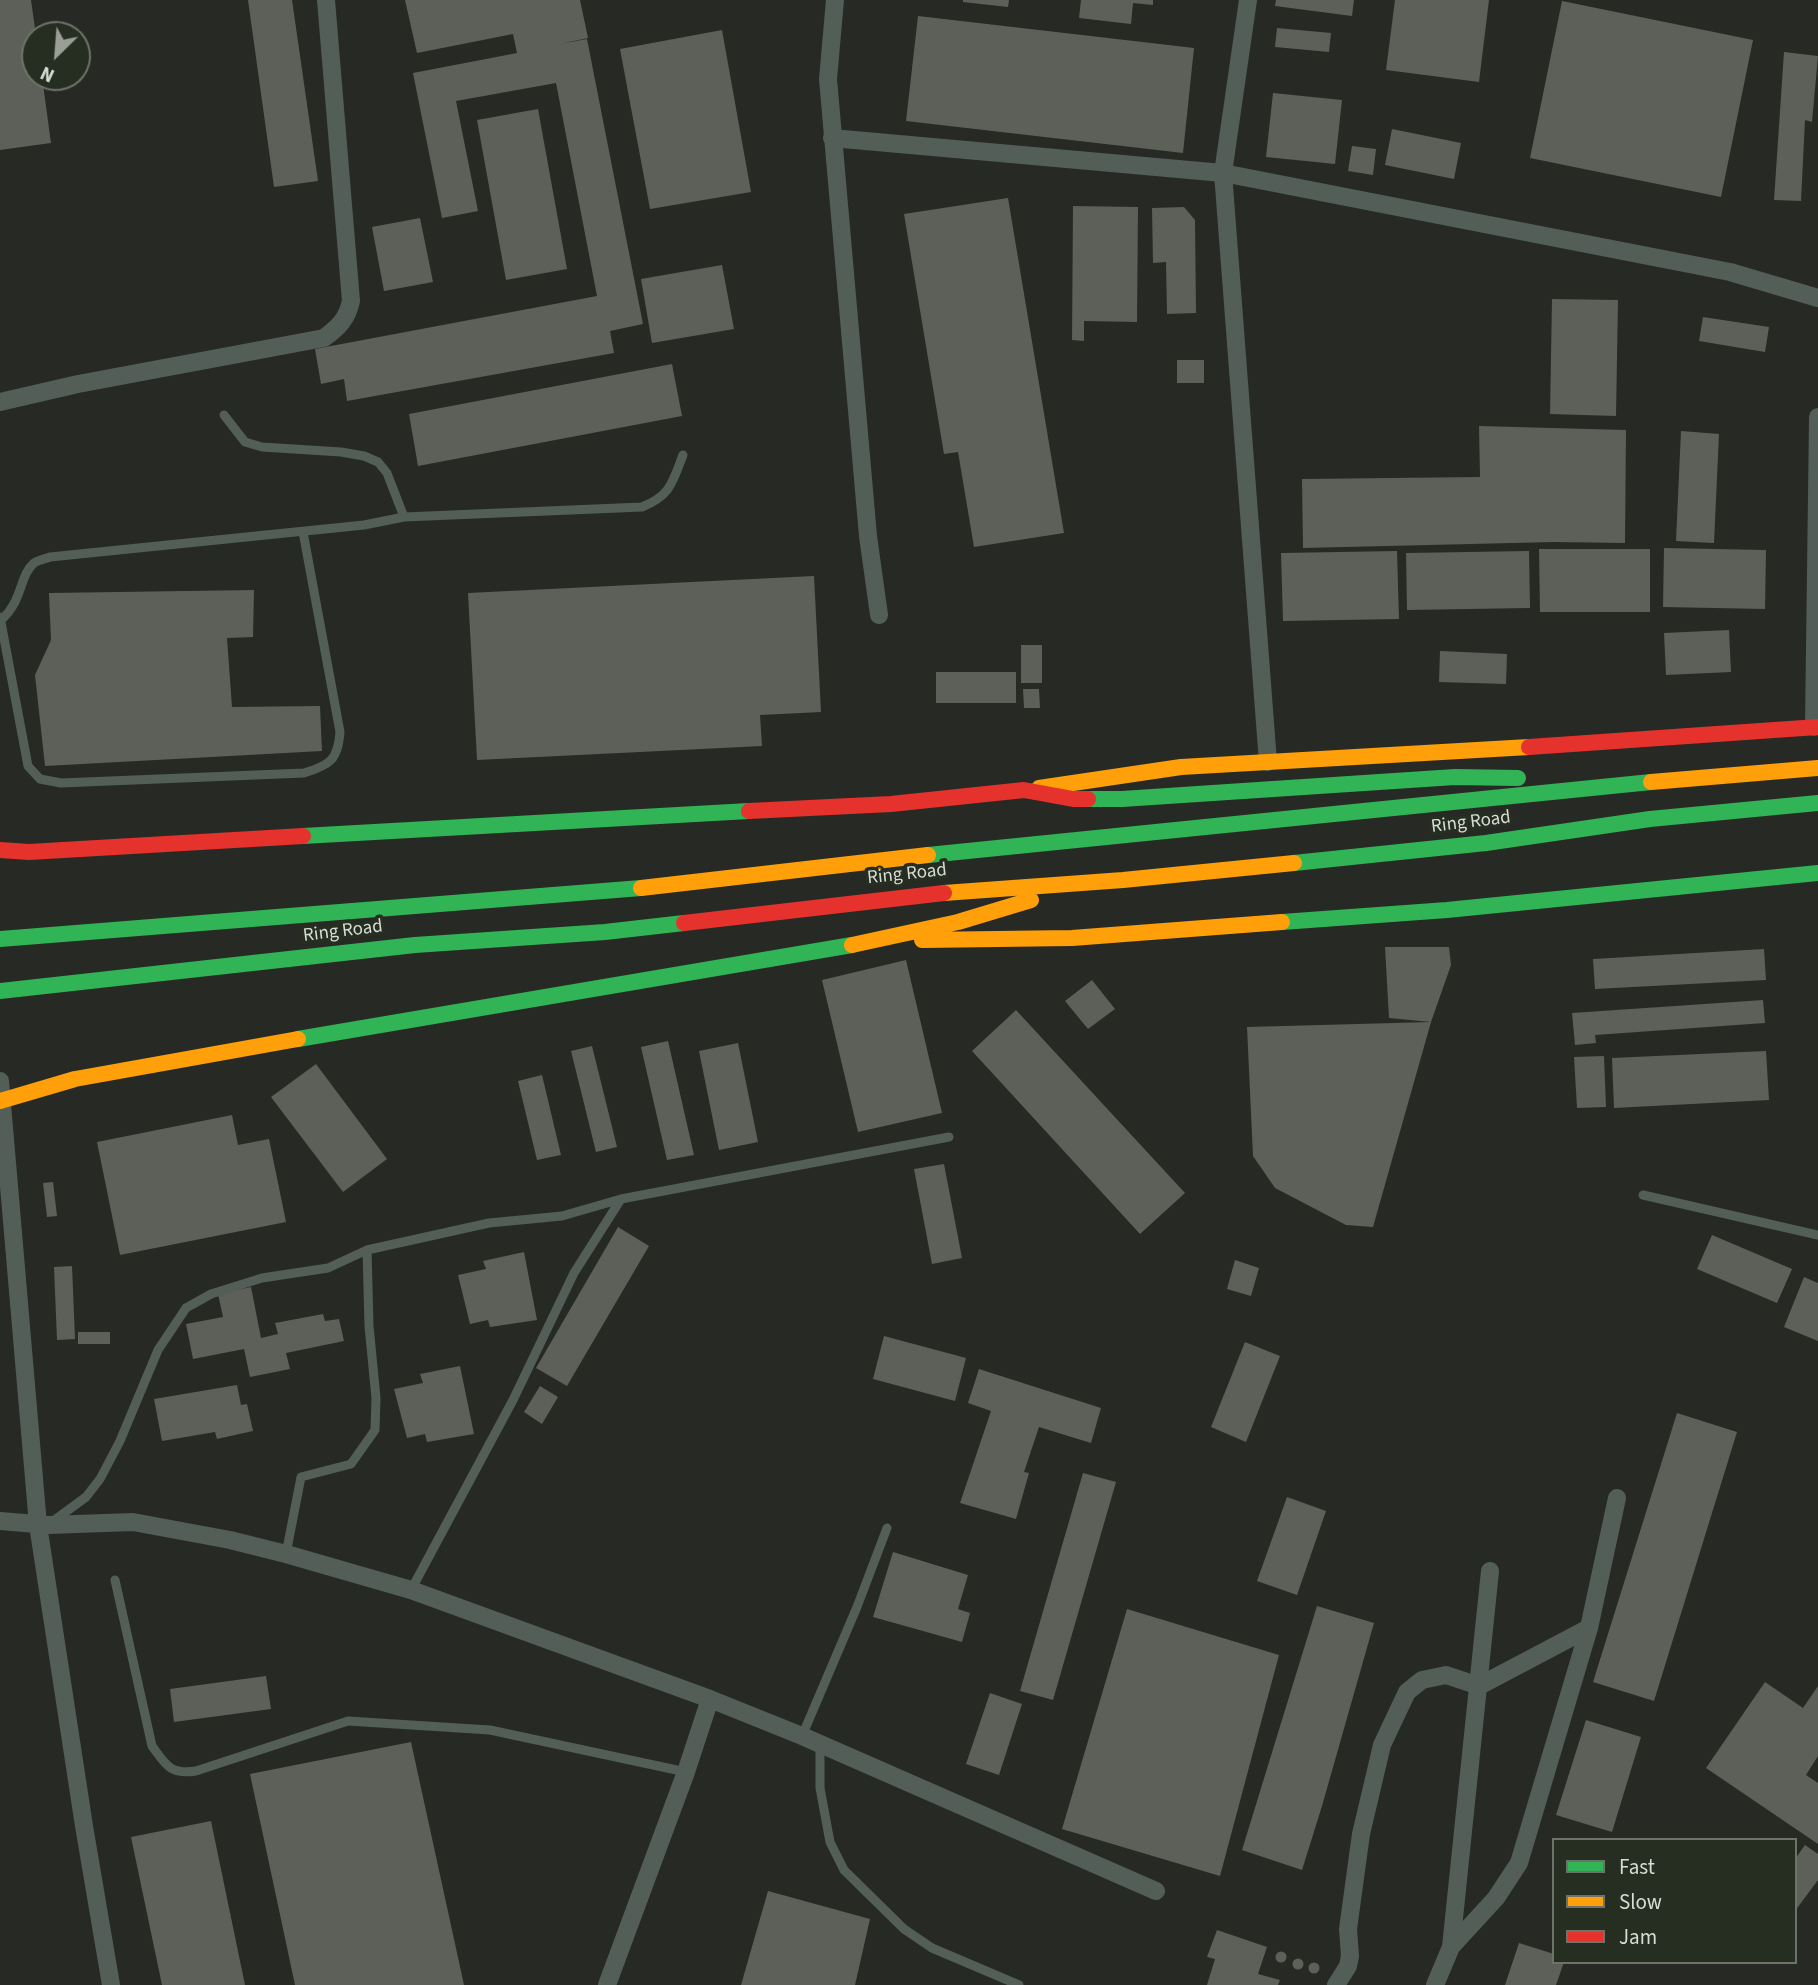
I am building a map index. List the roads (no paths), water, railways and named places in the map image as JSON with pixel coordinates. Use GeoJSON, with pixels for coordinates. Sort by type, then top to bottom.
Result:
{"type":"FeatureCollection","features":[{"type":"Feature","properties":{"kind":"main road"},"geometry":{"type":"LineString","coordinates":[[0,850],[29,852],[891,804],[1024,790],[1181,767],[1615,742],[1816,727]]}},
{"type":"Feature","properties":{"kind":"main road","name":"Ring Road"},"geometry":{"type":"LineString","coordinates":[[0,939],[667,886],[828,866],[1636,783],[1818,768]]}},
{"type":"Feature","properties":{"kind":"main road"},"geometry":{"type":"LineString","coordinates":[[1024,790],[1073,799],[1097,799],[1455,777],[1636,783]]}},
{"type":"Feature","properties":{"kind":"main road","name":"Ring Road"},"geometry":{"type":"LineString","coordinates":[[0,991],[415,944],[605,932],[908,896],[1123,880],[1486,844],[1650,819],[1818,803]]}},
{"type":"Feature","properties":{"kind":"main road"},"geometry":{"type":"LineString","coordinates":[[872,942],[1072,939],[1447,910],[1818,873]]}},
{"type":"Feature","properties":{"kind":"main road"},"geometry":{"type":"LineString","coordinates":[[1,1100],[75,1079],[143,1066],[872,942],[958,922],[1093,881]]}},
{"type":"Feature","properties":{"kind":"street"},"geometry":{"type":"LineString","coordinates":[[0,402],[78,384],[324,338],[338,328],[348,315],[351,301],[326,0]]}},
{"type":"Feature","properties":{"kind":"street"},"geometry":{"type":"LineString","coordinates":[[835,0],[828,79],[832,138],[868,536],[879,615]]}},
{"type":"Feature","properties":{"kind":"street"},"geometry":{"type":"LineString","coordinates":[[1248,0],[1223,173],[1269,762]]}},
{"type":"Feature","properties":{"kind":"street"},"geometry":{"type":"LineString","coordinates":[[832,138],[1223,173],[1730,272],[1818,298]]}},
{"type":"Feature","properties":{"kind":"street"},"geometry":{"type":"LineString","coordinates":[[1816,727],[1818,417]]}},
{"type":"Feature","properties":{"kind":"street"},"geometry":{"type":"LineString","coordinates":[[0,1081],[43,1525],[84,1826],[111,1985]]}},
{"type":"Feature","properties":{"kind":"street"},"geometry":{"type":"LineString","coordinates":[[1451,1947],[1496,1898],[1519,1863],[1589,1628],[1617,1498]]}},
{"type":"Feature","properties":{"kind":"street"},"geometry":{"type":"LineString","coordinates":[[0,1521],[43,1525],[133,1522],[286,1554],[411,1590],[710,1699],[802,1736],[1156,1891]]}},
{"type":"Feature","properties":{"kind":"street"},"geometry":{"type":"LineString","coordinates":[[1435,1985],[1451,1947],[1490,1571]]}},
{"type":"Feature","properties":{"kind":"street"},"geometry":{"type":"LineString","coordinates":[[1336,1985],[1348,1966],[1348,1929],[1361,1835],[1382,1745],[1407,1692],[1422,1680],[1446,1675],[1479,1686],[1589,1628]]}},
{"type":"Feature","properties":{"kind":"street"},"geometry":{"type":"LineString","coordinates":[[607,1985],[686,1772],[710,1699]]}},
{"type":"Feature","properties":{"kind":"lane"},"geometry":{"type":"LineString","coordinates":[[225,415],[245,442],[262,447],[341,452],[364,456],[378,462],[387,473],[404,517]]}},
{"type":"Feature","properties":{"kind":"lane"},"geometry":{"type":"LineString","coordinates":[[303,532],[340,732],[338,751],[323,767],[304,773],[61,783],[40,779],[28,766],[0,619],[13,609],[28,572],[35,562],[50,557],[303,532],[404,517],[642,507],[659,500],[671,486],[683,455]]}},
{"type":"Feature","properties":{"kind":"lane"},"geometry":{"type":"LineString","coordinates":[[43,1525],[86,1497],[100,1479],[120,1441],[158,1350],[186,1308],[211,1293],[262,1278],[328,1268],[367,1250],[489,1223],[562,1216],[621,1199],[949,1137]]}},
{"type":"Feature","properties":{"kind":"lane"},"geometry":{"type":"LineString","coordinates":[[1643,1195],[1818,1234]]}},
{"type":"Feature","properties":{"kind":"lane"},"geometry":{"type":"LineString","coordinates":[[411,1590],[513,1400],[574,1273],[621,1199]]}},
{"type":"Feature","properties":{"kind":"lane"},"geometry":{"type":"LineString","coordinates":[[286,1554],[301,1477],[351,1464],[375,1430],[376,1398],[369,1326],[367,1250]]}},
{"type":"Feature","properties":{"kind":"lane"},"geometry":{"type":"LineString","coordinates":[[802,1736],[887,1528]]}},
{"type":"Feature","properties":{"kind":"lane"},"geometry":{"type":"LineString","coordinates":[[115,1580],[152,1746],[167,1766],[181,1773],[196,1771],[348,1721],[490,1730],[686,1772]]}},
{"type":"Feature","properties":{"kind":"lane"},"geometry":{"type":"LineString","coordinates":[[820,1745],[820,1788],[830,1842],[844,1870],[904,1929],[932,1948],[1019,1985]]}}]}
